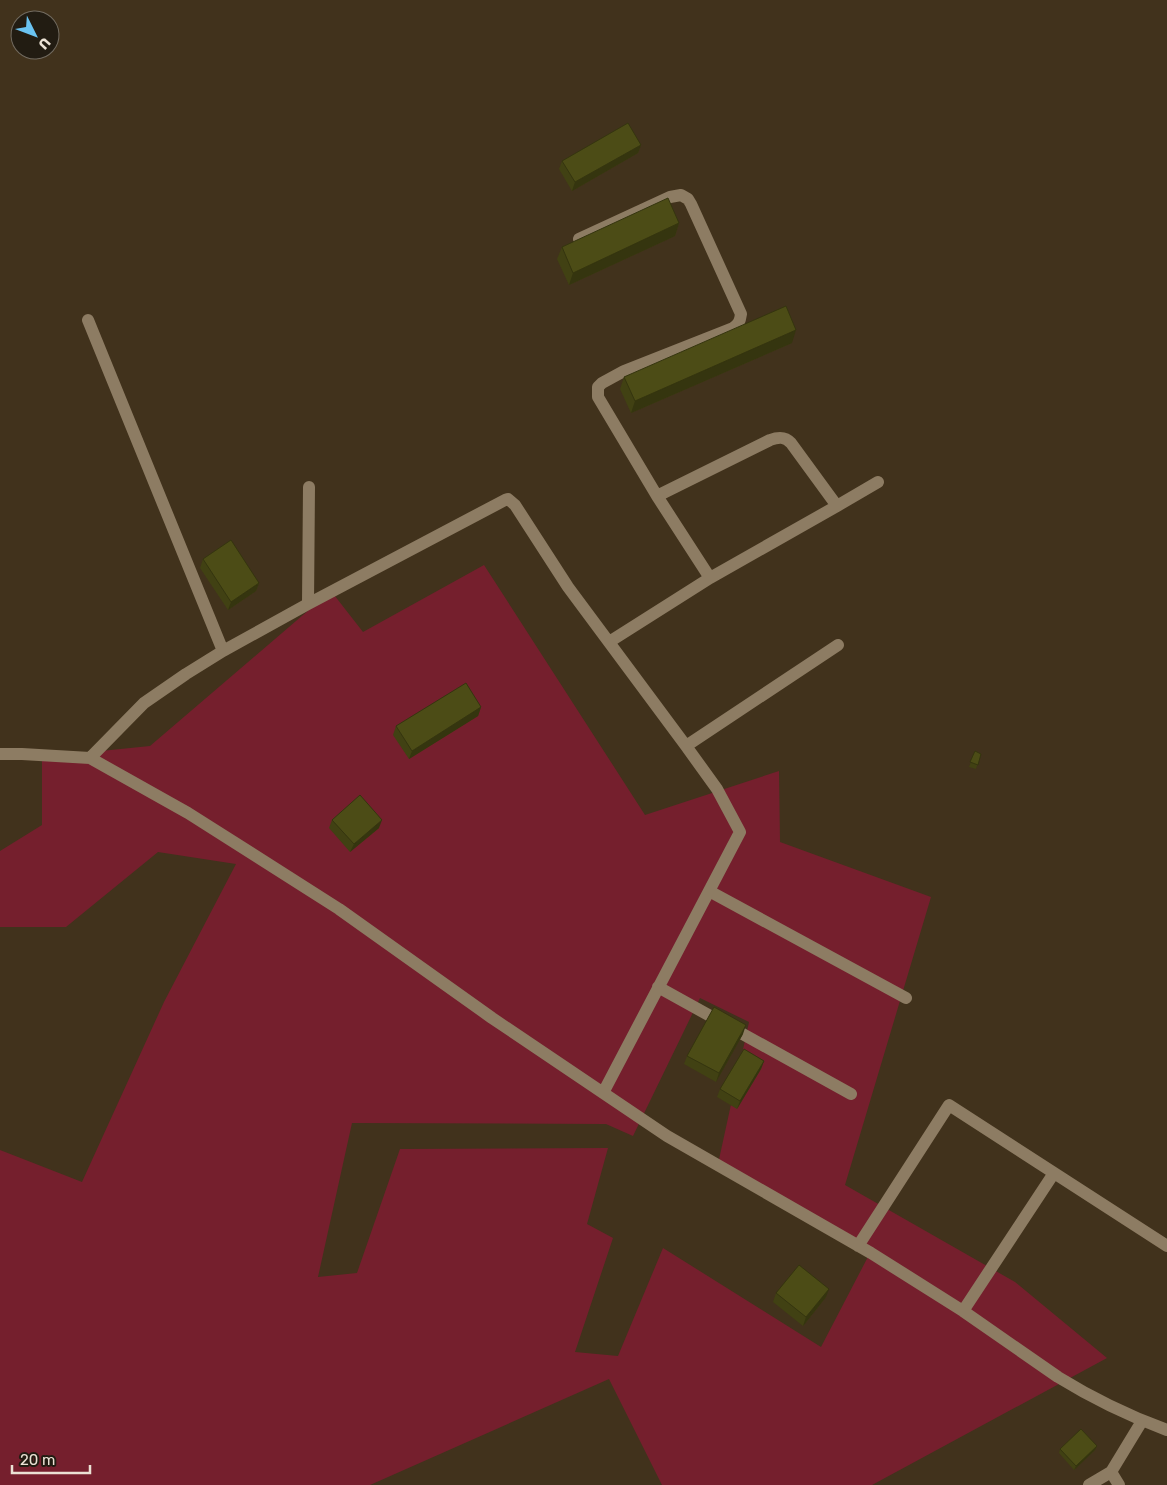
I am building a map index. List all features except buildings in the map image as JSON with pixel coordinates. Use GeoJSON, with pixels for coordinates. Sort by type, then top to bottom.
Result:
{"type":"FeatureCollection","features":[{"type":"Feature","properties":{"kind":"street"},"geometry":{"type":"LineString","coordinates":[[579,239],[670,197],[681,195],[688,199],[691,204],[741,314],[738,325],[734,328],[624,371],[602,382],[598,387],[598,397],[657,496],[710,578]]}},
{"type":"Feature","properties":{"kind":"street"},"geometry":{"type":"LineString","coordinates":[[88,320],[223,651]]}},
{"type":"Feature","properties":{"kind":"street"},"geometry":{"type":"LineString","coordinates":[[657,496],[778,437],[784,438],[791,443],[836,506]]}},
{"type":"Feature","properties":{"kind":"street"},"geometry":{"type":"LineString","coordinates":[[609,642],[710,578],[878,482]]}},
{"type":"Feature","properties":{"kind":"street"},"geometry":{"type":"LineString","coordinates":[[308,604],[310,487]]}},
{"type":"Feature","properties":{"kind":"street"},"geometry":{"type":"LineString","coordinates":[[90,758],[144,703],[223,651],[508,499],[515,505],[568,587],[716,789],[740,832],[603,1093]]}},
{"type":"Feature","properties":{"kind":"street"},"geometry":{"type":"LineString","coordinates":[[686,746],[838,645]]}},
{"type":"Feature","properties":{"kind":"street"},"geometry":{"type":"LineString","coordinates":[[0,754],[90,758],[188,813],[339,909],[492,1018],[666,1136],[858,1246],[964,1311],[1058,1377],[1120,1411],[1167,1430]]}},
{"type":"Feature","properties":{"kind":"street"},"geometry":{"type":"LineString","coordinates":[[709,890],[906,998]]}},
{"type":"Feature","properties":{"kind":"street"},"geometry":{"type":"LineString","coordinates":[[658,987],[851,1094]]}},
{"type":"Feature","properties":{"kind":"street"},"geometry":{"type":"LineString","coordinates":[[858,1246],[949,1105],[1167,1246]]}},
{"type":"Feature","properties":{"kind":"street"},"geometry":{"type":"LineString","coordinates":[[964,1311],[1054,1173]]}},
{"type":"Feature","properties":{"kind":"street"},"geometry":{"type":"LineString","coordinates":[[1089,1485],[1111,1472],[1142,1421]]}},
{"type":"Feature","properties":{"kind":"street"},"geometry":{"type":"LineString","coordinates":[[1111,1472],[1119,1485]]}},
{"type":"Feature","properties":{"kind":"shaded area"},"geometry":{"type":"Polygon","coordinates":[[[484,565],[645,815],[779,771],[780,842],[931,897],[845,1185],[1015,1282],[1107,1358],[872,1485],[662,1485],[609,1379],[370,1485],[0,1485],[0,1150],[82,1182],[164,1002],[236,864],[158,852],[66,927],[0,927],[0,851],[42,825],[42,757],[150,746],[331,591],[363,632],[484,565]],[[700,998],[633,1136],[606,1124],[352,1123],[318,1277],[357,1273],[400,1149],[608,1148],[587,1224],[613,1238],[575,1352],[618,1356],[663,1248],[821,1347],[871,1251],[718,1164],[749,1022],[700,998]]]}}]}
